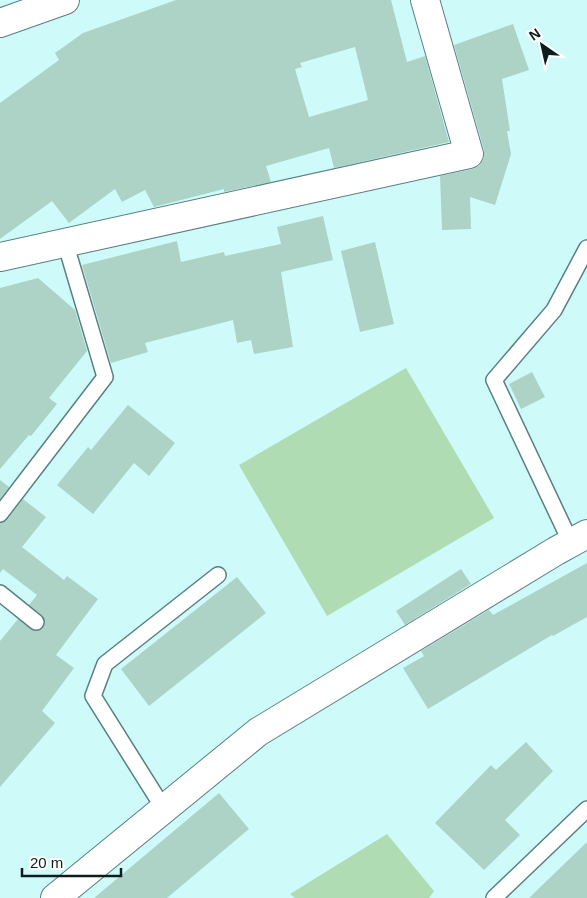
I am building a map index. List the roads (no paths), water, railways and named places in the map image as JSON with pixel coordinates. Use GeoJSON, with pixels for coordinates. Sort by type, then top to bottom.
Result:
{"type":"FeatureCollection","features":[{"type":"Feature","properties":{"kind":"street"},"geometry":{"type":"LineString","coordinates":[[0,23],[65,0]]}},
{"type":"Feature","properties":{"kind":"street"},"geometry":{"type":"LineString","coordinates":[[0,257],[469,154],[425,0]]}},
{"type":"Feature","properties":{"kind":"street"},"geometry":{"type":"LineString","coordinates":[[55,898],[258,732],[579,538]]}},
{"type":"Feature","properties":{"kind":"lane"},"geometry":{"type":"LineString","coordinates":[[0,514],[104,377],[65,242]]}},
{"type":"Feature","properties":{"kind":"lane"},"geometry":{"type":"LineString","coordinates":[[579,538],[494,380],[554,310],[587,248]]}},
{"type":"Feature","properties":{"kind":"lane"},"geometry":{"type":"LineString","coordinates":[[164,809],[93,696],[105,664],[218,575]]}},
{"type":"Feature","properties":{"kind":"lane"},"geometry":{"type":"LineString","coordinates":[[0,593],[36,622]]}},
{"type":"Feature","properties":{"kind":"lane"},"geometry":{"type":"LineString","coordinates":[[494,898],[587,809]]}}]}
